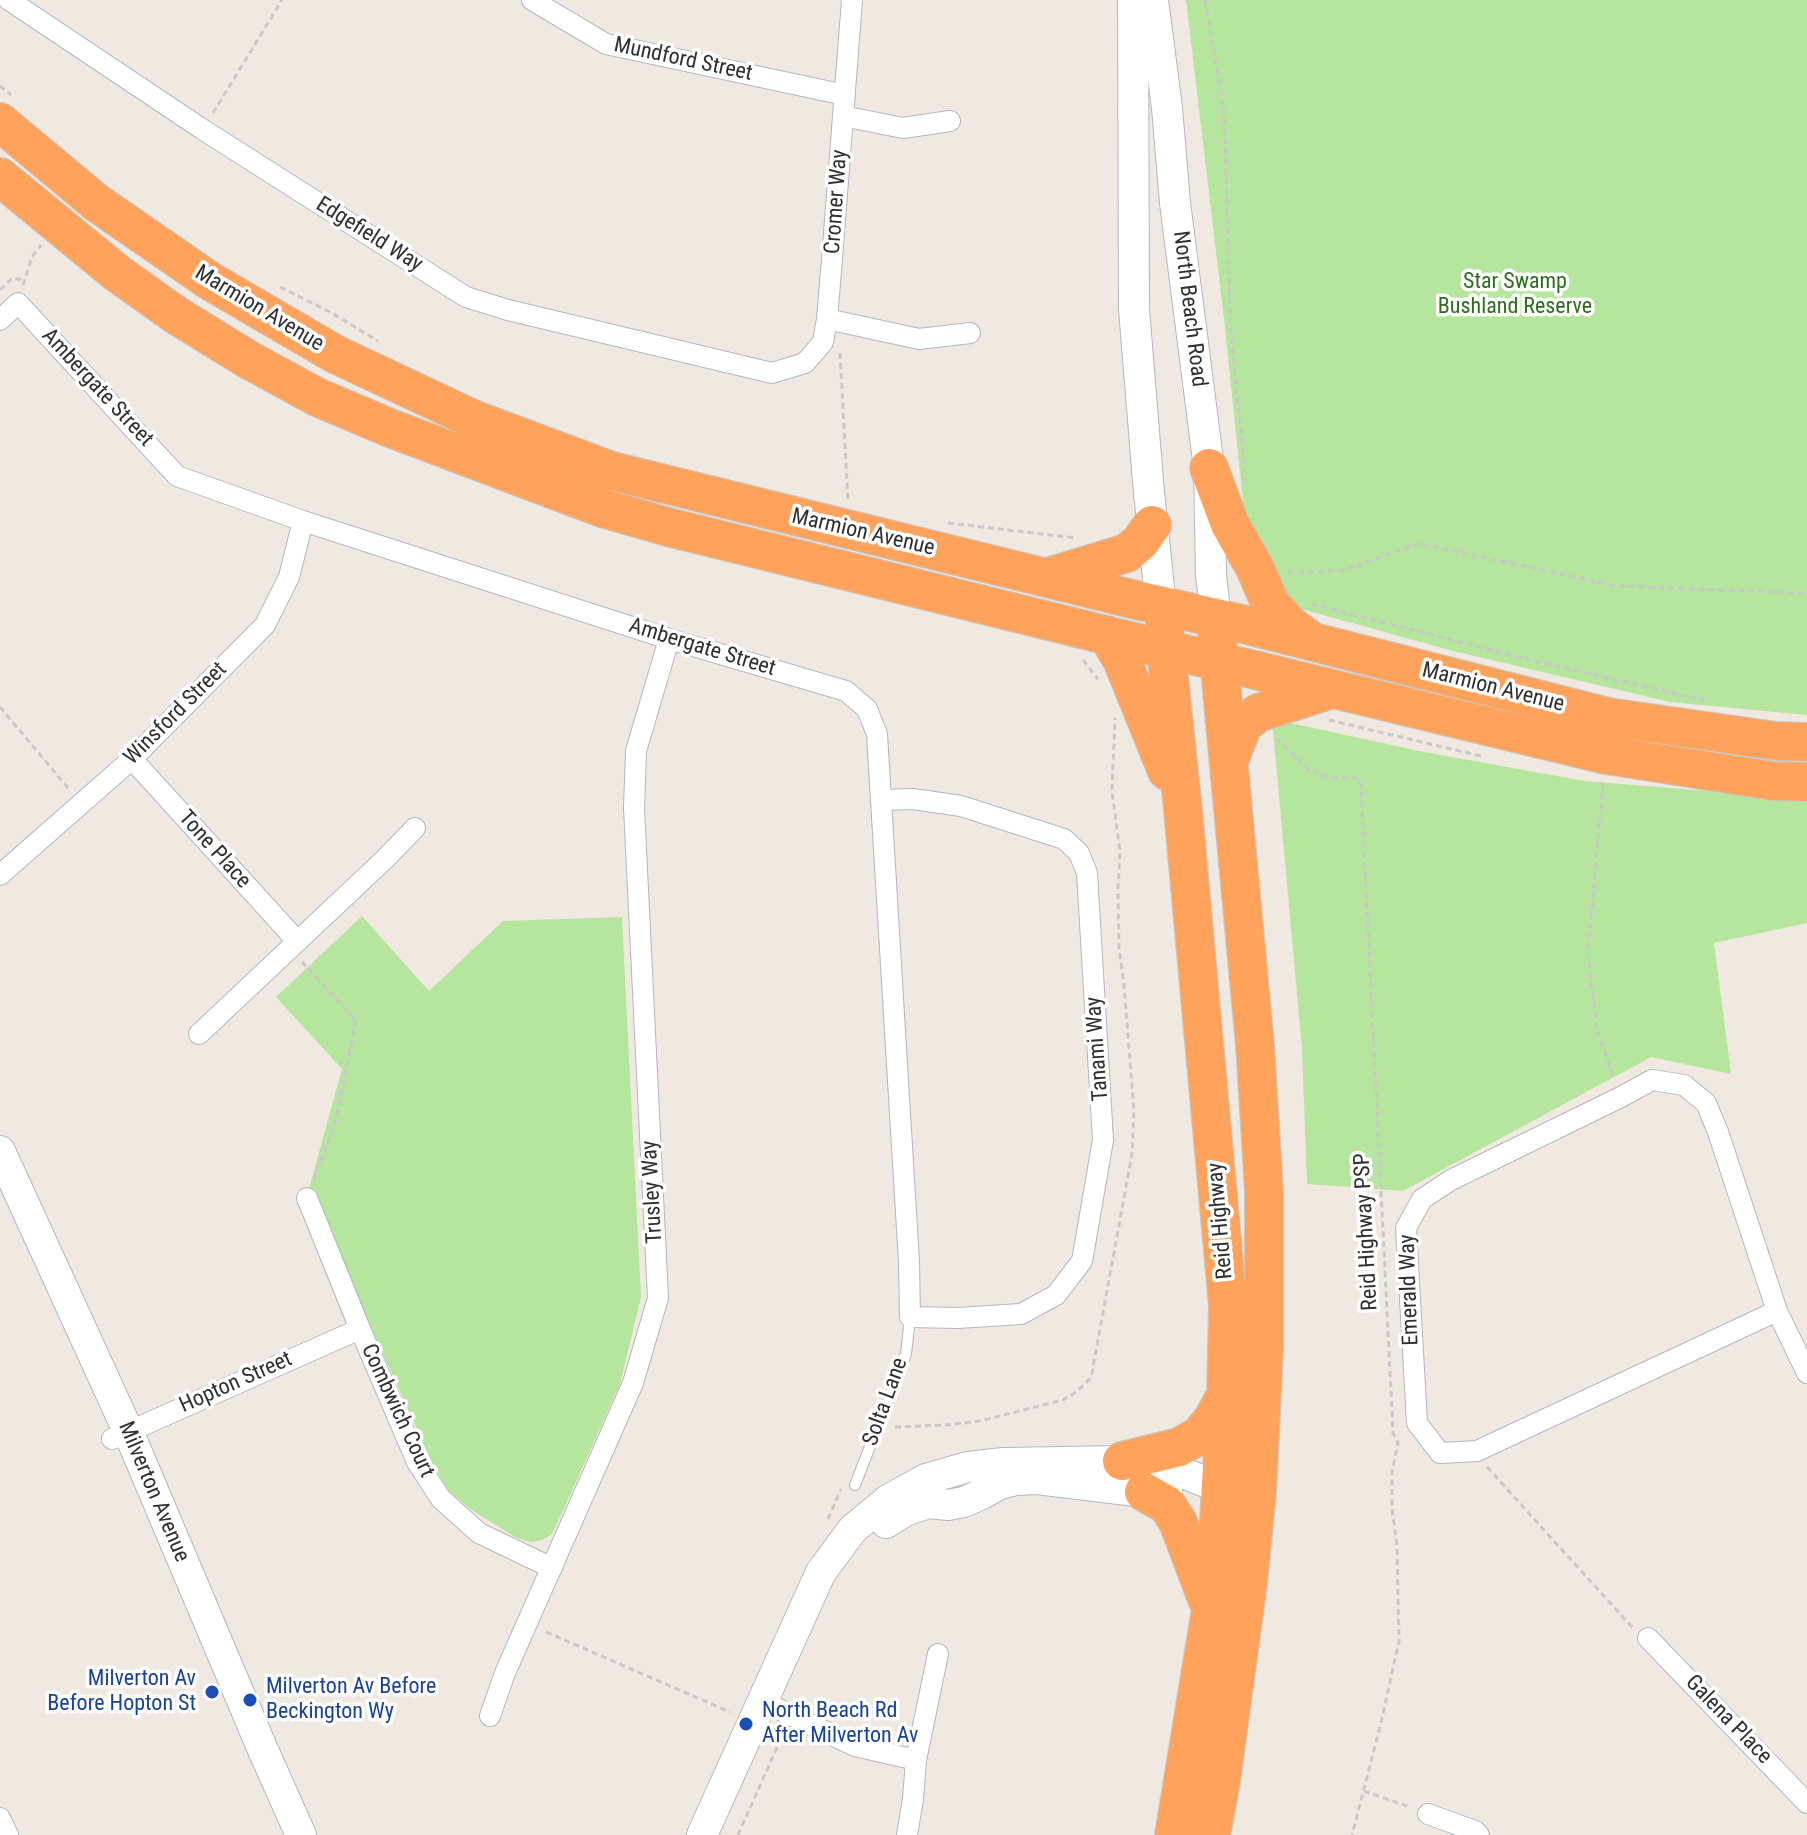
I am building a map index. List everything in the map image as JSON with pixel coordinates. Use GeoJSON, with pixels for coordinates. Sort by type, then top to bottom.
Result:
{"type":"FeatureCollection","features":[{"type":"Feature","properties":{"kind":"highway","name":"Marmion Avenue"},"geometry":{"type":"LineString","coordinates":[[6,109],[97,203],[210,281],[335,354],[473,419],[612,471],[1247,625],[1608,717],[1776,741],[1807,742]]}},
{"type":"Feature","properties":{"kind":"highway","name":"Marmion Avenue"},"geometry":{"type":"LineString","coordinates":[[0,177],[117,273],[176,315],[249,360],[317,397],[390,428],[602,508],[1220,662],[1330,704],[1606,755],[1773,781],[1807,782]]}},
{"type":"Feature","properties":{"kind":"highway"},"geometry":{"type":"LineString","coordinates":[[1209,468],[1230,524],[1255,568],[1270,603],[1291,626],[1313,642]]}},
{"type":"Feature","properties":{"kind":"highway"},"geometry":{"type":"LineString","coordinates":[[1045,578],[1127,553],[1152,525]]}},
{"type":"Feature","properties":{"kind":"highway","name":"Reid Highway"},"geometry":{"type":"LineString","coordinates":[[1161,606],[1183,810],[1228,1306],[1221,1488],[1211,1609],[1174,1835]]}},
{"type":"Feature","properties":{"kind":"highway","name":"Reid Highway"},"geometry":{"type":"LineString","coordinates":[[1211,1835],[1248,1583],[1257,1493],[1264,1349],[1264,1191],[1255,1045],[1216,619]]}},
{"type":"Feature","properties":{"kind":"highway"},"geometry":{"type":"LineString","coordinates":[[1107,635],[1122,660],[1183,810]]}},
{"type":"Feature","properties":{"kind":"highway"},"geometry":{"type":"LineString","coordinates":[[1229,761],[1243,725],[1258,713],[1330,704]]}},
{"type":"Feature","properties":{"kind":"highway"},"geometry":{"type":"LineString","coordinates":[[1248,1583],[1221,1488],[1237,1455],[1249,1394],[1264,1349]]}},
{"type":"Feature","properties":{"kind":"highway"},"geometry":{"type":"LineString","coordinates":[[1122,1461],[1179,1447],[1200,1435],[1226,1395]]}},
{"type":"Feature","properties":{"kind":"highway"},"geometry":{"type":"LineString","coordinates":[[1144,1492],[1167,1505],[1178,1522],[1211,1609]]}},
{"type":"Feature","properties":{"kind":"main road","name":"North Beach Road"},"geometry":{"type":"LineString","coordinates":[[1133,0],[1134,309],[1161,606]]}},
{"type":"Feature","properties":{"kind":"main road","name":"North Beach Road"},"geometry":{"type":"LineString","coordinates":[[1153,0],[1209,468],[1211,575],[1216,619]]}},
{"type":"Feature","properties":{"kind":"main road","name":"Milverton Avenue"},"geometry":{"type":"LineString","coordinates":[[0,1151],[285,1835]]}},
{"type":"Feature","properties":{"kind":"main road","name":"Milverton Avenue"},"geometry":{"type":"LineString","coordinates":[[0,1192],[120,1435],[301,1835]]}},
{"type":"Feature","properties":{"kind":"main road"},"geometry":{"type":"LineString","coordinates":[[702,1835],[776,1709],[821,1572],[853,1529],[888,1500],[926,1479],[968,1467],[1003,1463],[1122,1461],[1173,1469],[1221,1488]]}},
{"type":"Feature","properties":{"kind":"main road"},"geometry":{"type":"LineString","coordinates":[[722,1835],[800,1654],[837,1578],[862,1545],[890,1519],[928,1503],[948,1505],[964,1502],[1000,1484],[1016,1480],[1037,1479],[1144,1492],[1189,1493],[1221,1488]]}},
{"type":"Feature","properties":{"kind":"street","name":"Edgefield Way"},"geometry":{"type":"LineString","coordinates":[[9,0],[202,129],[466,297],[508,310],[772,373]]}},
{"type":"Feature","properties":{"kind":"street","name":"Mundford Street"},"geometry":{"type":"LineString","coordinates":[[532,0],[606,44],[845,95]]}},
{"type":"Feature","properties":{"kind":"street","name":"Cromer Way"},"geometry":{"type":"LineString","coordinates":[[772,373],[805,363],[823,342],[852,0]]}},
{"type":"Feature","properties":{"kind":"street"},"geometry":{"type":"LineString","coordinates":[[843,116],[903,128],[950,121]]}},
{"type":"Feature","properties":{"kind":"street","name":"Ambergate Street"},"geometry":{"type":"LineString","coordinates":[[0,320],[18,303],[177,476],[303,521],[669,639],[846,691],[867,709],[877,734],[910,1317]]}},
{"type":"Feature","properties":{"kind":"street"},"geometry":{"type":"LineString","coordinates":[[827,319],[919,339],[970,333]]}},
{"type":"Feature","properties":{"kind":"street","name":"Winsford Street"},"geometry":{"type":"LineString","coordinates":[[0,875],[132,759],[265,625],[289,577],[303,521]]}},
{"type":"Feature","properties":{"kind":"street","name":"Trusley Way"},"geometry":{"type":"LineString","coordinates":[[490,1716],[505,1673],[633,1383],[658,1298],[634,808],[636,751],[669,639]]}},
{"type":"Feature","properties":{"kind":"street","name":"Tone Place"},"geometry":{"type":"LineString","coordinates":[[132,759],[293,944]]}},
{"type":"Feature","properties":{"kind":"street","name":"Tanami Way"},"geometry":{"type":"LineString","coordinates":[[881,800],[913,799],[961,806],[1064,839],[1079,853],[1087,873],[1103,1140],[1082,1261],[1056,1295],[1021,1314],[910,1317]]}},
{"type":"Feature","properties":{"kind":"street"},"geometry":{"type":"LineString","coordinates":[[199,1034],[415,828]]}},
{"type":"Feature","properties":{"kind":"street","name":"Emerald Way"},"geometry":{"type":"LineString","coordinates":[[1777,1311],[1477,1451],[1440,1453],[1417,1423],[1406,1228],[1422,1199],[1451,1180],[1652,1080],[1684,1085],[1706,1103],[1777,1311],[1807,1373]]}},
{"type":"Feature","properties":{"kind":"street","name":"Combwich Court"},"geometry":{"type":"LineString","coordinates":[[307,1198],[417,1462],[441,1499],[479,1533],[552,1568]]}},
{"type":"Feature","properties":{"kind":"street","name":"Hopton Street"},"geometry":{"type":"LineString","coordinates":[[120,1435],[360,1329]]}},
{"type":"Feature","properties":{"kind":"street","name":"Galena Place"},"geometry":{"type":"LineString","coordinates":[[1648,1638],[1807,1803]]}},
{"type":"Feature","properties":{"kind":"street"},"geometry":{"type":"LineString","coordinates":[[907,1835],[916,1760],[938,1654]]}},
{"type":"Feature","properties":{"kind":"street"},"geometry":{"type":"LineString","coordinates":[[776,1709],[855,1746],[916,1760]]}},
{"type":"Feature","properties":{"kind":"street"},"geometry":{"type":"LineString","coordinates":[[1428,1814],[1479,1835]]}},
{"type":"Feature","properties":{"kind":"street"},"geometry":{"type":"LineString","coordinates":[[0,1818],[8,1835]]}},
{"type":"Feature","properties":{"kind":"lane","name":"Solta Lane"},"geometry":{"type":"LineString","coordinates":[[855,1485],[906,1354],[910,1317]]}},
{"type":"Feature","properties":{"kind":"path"},"geometry":{"type":"LineString","coordinates":[[202,129],[282,0]]}},
{"type":"Feature","properties":{"kind":"path"},"geometry":{"type":"LineString","coordinates":[[1205,0],[1224,111],[1231,336],[1247,490]]}},
{"type":"Feature","properties":{"kind":"path"},"geometry":{"type":"LineString","coordinates":[[0,86],[6,109]]}},
{"type":"Feature","properties":{"kind":"path"},"geometry":{"type":"LineString","coordinates":[[0,290],[11,279],[25,279]]}},
{"type":"Feature","properties":{"kind":"path"},"geometry":{"type":"LineString","coordinates":[[277,286],[330,312],[380,342]]}},
{"type":"Feature","properties":{"kind":"path"},"geometry":{"type":"LineString","coordinates":[[835,348],[840,350],[848,509]]}},
{"type":"Feature","properties":{"kind":"path"},"geometry":{"type":"LineString","coordinates":[[936,522],[1075,538]]}},
{"type":"Feature","properties":{"kind":"path"},"geometry":{"type":"LineString","coordinates":[[1286,572],[1342,571],[1418,543],[1616,586],[1807,593]]}},
{"type":"Feature","properties":{"kind":"path"},"geometry":{"type":"LineString","coordinates":[[1302,602],[1522,658],[1713,702]]}},
{"type":"Feature","properties":{"kind":"path"},"geometry":{"type":"LineString","coordinates":[[1330,704],[1487,757]]}},
{"type":"Feature","properties":{"kind":"path"},"geometry":{"type":"LineString","coordinates":[[0,707],[81,803]]}},
{"type":"Feature","properties":{"kind":"path","name":"Reid Highway PSP"},"geometry":{"type":"LineString","coordinates":[[1258,713],[1267,729],[1311,771],[1333,778],[1357,778],[1361,786],[1393,1433],[1398,1443],[1392,1472],[1392,1508],[1397,1546],[1399,1641],[1352,1835]]}},
{"type":"Feature","properties":{"kind":"path"},"geometry":{"type":"LineString","coordinates":[[1604,775],[1588,951],[1597,1030],[1621,1097]]}},
{"type":"Feature","properties":{"kind":"path"},"geometry":{"type":"LineString","coordinates":[[293,944],[356,1020],[335,1124],[307,1198]]}},
{"type":"Feature","properties":{"kind":"path"},"geometry":{"type":"LineString","coordinates":[[1477,1451],[1489,1470],[1629,1625],[1648,1638]]}},
{"type":"Feature","properties":{"kind":"path"},"geometry":{"type":"LineString","coordinates":[[527,1623],[730,1712]]}},
{"type":"Feature","properties":{"kind":"path"},"geometry":{"type":"LineString","coordinates":[[738,1835],[776,1709]]}},
{"type":"Feature","properties":{"kind":"path"},"geometry":{"type":"LineString","coordinates":[[1364,1791],[1428,1814]]}},
{"type":"Feature","properties":{"kind":"green space","name":"Star Swamp Bushland Reserve"},"geometry":{"type":"Polygon","coordinates":[[[1186,0],[1807,0],[1807,715],[1670,702],[1453,651],[1298,608],[1271,581],[1246,529],[1186,0]]]}},
{"type":"Feature","properties":{"kind":"green space"},"geometry":{"type":"Polygon","coordinates":[[[1272,719],[1419,751],[1584,781],[1807,799],[1807,923],[1714,943],[1731,1074],[1651,1057],[1403,1191],[1307,1184],[1302,1049],[1272,719]]]}},
{"type":"Feature","properties":{"kind":"green space"},"geometry":{"type":"Polygon","coordinates":[[[362,916],[429,991],[503,921],[622,917],[641,1297],[620,1384],[556,1526],[551,1535],[542,1540],[531,1542],[517,1538],[470,1509],[449,1491],[433,1465],[309,1189],[342,1069],[276,997],[362,916]]]}},
{"type":"Feature","properties":{"kind":"place","name":"Milverton Av Before Hopton St"},"geometry":{"type":"Point","coordinates":[212,1692]}},
{"type":"Feature","properties":{"kind":"place","name":"Milverton Av Before Beckington Wy"},"geometry":{"type":"Point","coordinates":[250,1700]}},
{"type":"Feature","properties":{"kind":"place","name":"North Beach Rd After Milverton Av"},"geometry":{"type":"Point","coordinates":[746,1724]}}]}
